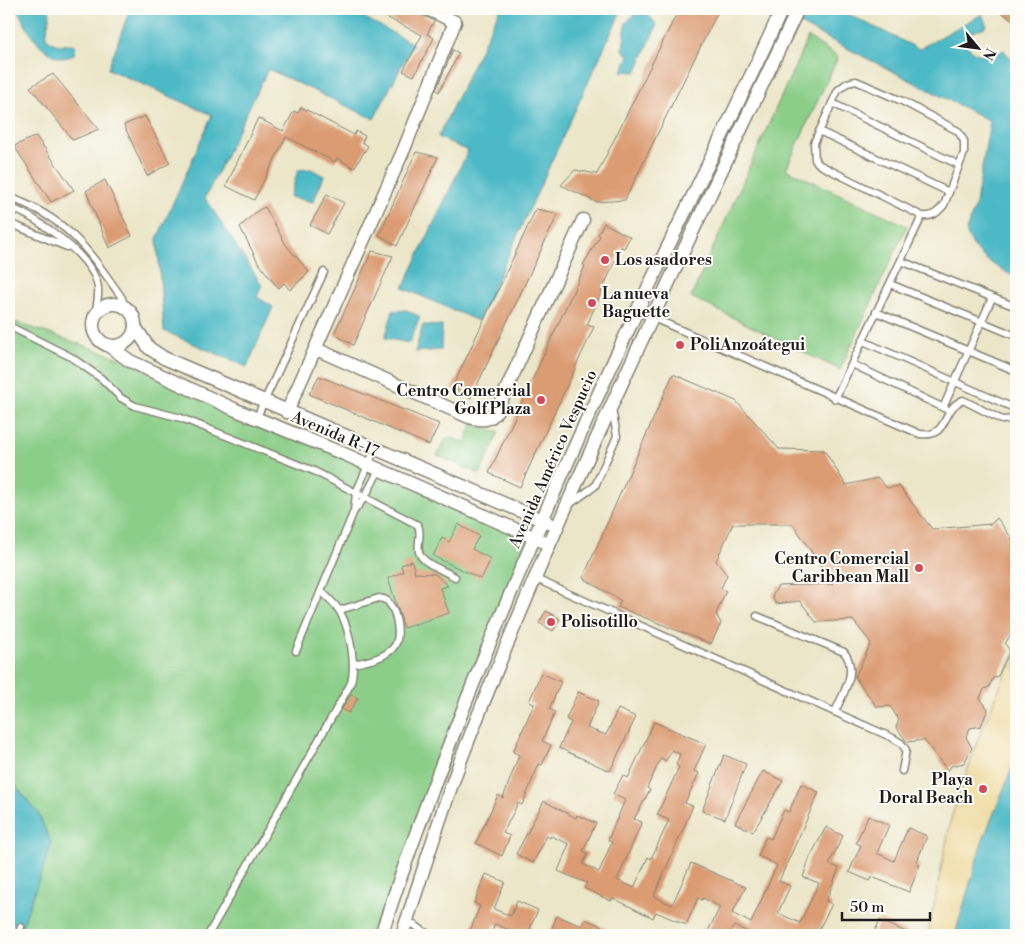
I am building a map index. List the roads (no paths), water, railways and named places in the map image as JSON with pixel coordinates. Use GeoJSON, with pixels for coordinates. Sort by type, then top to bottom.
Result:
{"type":"FeatureCollection","features":[{"type":"Feature","properties":{"kind":"street"},"geometry":{"type":"LineString","coordinates":[[287,412],[404,149],[455,22],[428,9]]}},
{"type":"Feature","properties":{"kind":"street","name":"Avenida Américo Vespucio"},"geometry":{"type":"LineString","coordinates":[[382,935],[444,759],[535,537],[637,312],[782,9]]}},
{"type":"Feature","properties":{"kind":"street","name":"Avenida Américo Vespucio"},"geometry":{"type":"LineString","coordinates":[[402,935],[460,763],[558,527],[652,318],[798,9]]}},
{"type":"Feature","properties":{"kind":"street"},"geometry":{"type":"LineString","coordinates":[[316,349],[470,418],[485,420],[493,416],[497,410],[583,220]]}},
{"type":"Feature","properties":{"kind":"street"},"geometry":{"type":"LineString","coordinates":[[94,319],[102,308],[109,305],[124,306]]}},
{"type":"Feature","properties":{"kind":"street","name":"Avenida R-17"},"geometry":{"type":"LineString","coordinates":[[124,306],[133,314],[136,327],[150,348],[164,358],[558,527]]}},
{"type":"Feature","properties":{"kind":"street","name":"Avenida R-17"},"geometry":{"type":"LineString","coordinates":[[94,319],[96,336],[130,361],[256,419],[551,544]]}},
{"type":"Feature","properties":{"kind":"street"},"geometry":{"type":"LineString","coordinates":[[109,346],[123,345],[134,334],[136,327]]}},
{"type":"Feature","properties":{"kind":"street"},"geometry":{"type":"LineString","coordinates":[[157,374],[164,358]]}},
{"type":"Feature","properties":{"kind":"lane"},"geometry":{"type":"LineString","coordinates":[[856,80],[958,130],[964,141],[964,153],[949,192],[938,212],[930,217],[922,216],[820,166],[815,160],[813,152],[814,143],[832,103],[838,90],[847,83],[856,80]]}},
{"type":"Feature","properties":{"kind":"lane"},"geometry":{"type":"LineString","coordinates":[[832,103],[959,166]]}},
{"type":"Feature","properties":{"kind":"lane"},"geometry":{"type":"LineString","coordinates":[[819,131],[949,192]]}},
{"type":"Feature","properties":{"kind":"lane"},"geometry":{"type":"LineString","coordinates":[[9,197],[25,203],[55,220],[81,241],[122,298],[124,306]]}},
{"type":"Feature","properties":{"kind":"lane"},"geometry":{"type":"LineString","coordinates":[[9,207],[42,224],[73,249],[94,275],[98,288],[94,319]]}},
{"type":"Feature","properties":{"kind":"lane"},"geometry":{"type":"LineString","coordinates":[[835,399],[922,216]]}},
{"type":"Feature","properties":{"kind":"lane"},"geometry":{"type":"LineString","coordinates":[[9,223],[73,249]]}},
{"type":"Feature","properties":{"kind":"lane"},"geometry":{"type":"LineString","coordinates":[[901,261],[1016,307]]}},
{"type":"Feature","properties":{"kind":"lane"},"geometry":{"type":"LineString","coordinates":[[256,419],[324,272]]}},
{"type":"Feature","properties":{"kind":"lane"},"geometry":{"type":"LineString","coordinates":[[890,284],[1016,336]]}},
{"type":"Feature","properties":{"kind":"lane"},"geometry":{"type":"LineString","coordinates":[[637,312],[835,399],[920,434],[929,435],[942,427],[954,382],[992,298]]}},
{"type":"Feature","properties":{"kind":"lane"},"geometry":{"type":"LineString","coordinates":[[876,312],[1016,371]]}},
{"type":"Feature","properties":{"kind":"lane"},"geometry":{"type":"LineString","coordinates":[[9,326],[71,357],[102,379],[122,398],[135,406],[181,418],[314,471],[418,525],[421,532],[419,552],[422,559],[455,577]]}},
{"type":"Feature","properties":{"kind":"lane"},"geometry":{"type":"LineString","coordinates":[[863,341],[1016,408]]}},
{"type":"Feature","properties":{"kind":"lane"},"geometry":{"type":"LineString","coordinates":[[852,364],[946,409]]}},
{"type":"Feature","properties":{"kind":"lane"},"geometry":{"type":"LineString","coordinates":[[946,409],[963,400],[1002,420],[1016,419]]}},
{"type":"Feature","properties":{"kind":"lane"},"geometry":{"type":"LineString","coordinates":[[296,651],[354,511],[365,497],[373,467],[375,449]]}},
{"type":"Feature","properties":{"kind":"lane"},"geometry":{"type":"LineString","coordinates":[[354,511],[356,493],[373,467]]}},
{"type":"Feature","properties":{"kind":"lane"},"geometry":{"type":"LineString","coordinates":[[536,579],[901,743],[906,750],[902,771]]}},
{"type":"Feature","properties":{"kind":"lane"},"geometry":{"type":"LineString","coordinates":[[208,935],[350,685],[354,674],[344,620],[340,610],[321,591]]}},
{"type":"Feature","properties":{"kind":"lane"},"geometry":{"type":"LineString","coordinates":[[340,610],[379,598],[385,600],[390,603],[399,633],[398,641],[393,649],[379,658],[353,664]]}},
{"type":"Feature","properties":{"kind":"lane"},"geometry":{"type":"LineString","coordinates":[[757,616],[844,652],[850,659],[850,676],[835,712]]}},
{"type":"Feature","properties":{"kind":"lane"},"geometry":{"type":"LineString","coordinates":[[407,920],[429,935]]}},
{"type":"Feature","properties":{"kind":"lane"},"geometry":{"type":"LineString","coordinates":[[18,935],[21,927]]}},
{"type":"Feature","properties":{"kind":"water"},"geometry":{"type":"Polygon","coordinates":[[[19,9],[48,9],[50,13],[46,37],[58,45],[73,44],[76,47],[74,54],[66,58],[57,57],[48,52],[32,36],[21,17],[19,9]]]}},
{"type":"Feature","properties":{"kind":"water"},"geometry":{"type":"Polygon","coordinates":[[[130,9],[358,9],[356,13],[413,44],[374,119],[268,69],[205,198],[262,285],[257,297],[273,307],[247,367],[164,331],[157,239],[212,115],[108,69],[130,9]]]}},
{"type":"Feature","properties":{"kind":"water"},"geometry":{"type":"Polygon","coordinates":[[[500,9],[622,9],[478,321],[403,288],[468,151],[438,137],[500,9]]]}},
{"type":"Feature","properties":{"kind":"water"},"geometry":{"type":"Polygon","coordinates":[[[639,9],[643,9],[657,25],[636,72],[622,71],[629,56],[623,50],[626,23],[639,9]]]}},
{"type":"Feature","properties":{"kind":"water"},"geometry":{"type":"Polygon","coordinates":[[[770,9],[838,9],[919,49],[982,14],[987,26],[966,35],[966,45],[975,53],[990,57],[1004,50],[1016,67],[1016,278],[992,264],[980,254],[966,231],[976,203],[990,121],[770,9]]]}},
{"type":"Feature","properties":{"kind":"water"},"geometry":{"type":"Polygon","coordinates":[[[311,169],[324,176],[313,202],[290,197],[298,170],[311,169]]]}},
{"type":"Feature","properties":{"kind":"water"},"geometry":{"type":"Polygon","coordinates":[[[406,310],[420,317],[409,343],[385,338],[393,311],[406,310]]]}},
{"type":"Feature","properties":{"kind":"water"},"geometry":{"type":"Polygon","coordinates":[[[423,325],[442,326],[441,350],[415,352],[423,325]]]}},
{"type":"Feature","properties":{"kind":"water"},"geometry":{"type":"Polygon","coordinates":[[[1016,759],[1016,935],[955,935],[982,842],[1016,759]]]}},
{"type":"Feature","properties":{"kind":"water"},"geometry":{"type":"Polygon","coordinates":[[[9,778],[38,813],[52,844],[22,926],[9,922],[9,778]]]}},
{"type":"Feature","properties":{"kind":"place","name":"Los asadores"},"geometry":{"type":"Point","coordinates":[605,260]}},
{"type":"Feature","properties":{"kind":"place","name":"La nueva Baguette"},"geometry":{"type":"Point","coordinates":[592,303]}},
{"type":"Feature","properties":{"kind":"place","name":"PoliAnzoátegui"},"geometry":{"type":"Point","coordinates":[680,345]}},
{"type":"Feature","properties":{"kind":"place","name":"Centro Comercial Golf Plaza"},"geometry":{"type":"Point","coordinates":[541,400]}},
{"type":"Feature","properties":{"kind":"place","name":"Centro Comercial Caribbean Mall"},"geometry":{"type":"Point","coordinates":[919,568]}},
{"type":"Feature","properties":{"kind":"place","name":"Polisotillo"},"geometry":{"type":"Point","coordinates":[551,622]}},
{"type":"Feature","properties":{"kind":"place","name":"Playa Doral Beach"},"geometry":{"type":"Point","coordinates":[983,789]}}]}
